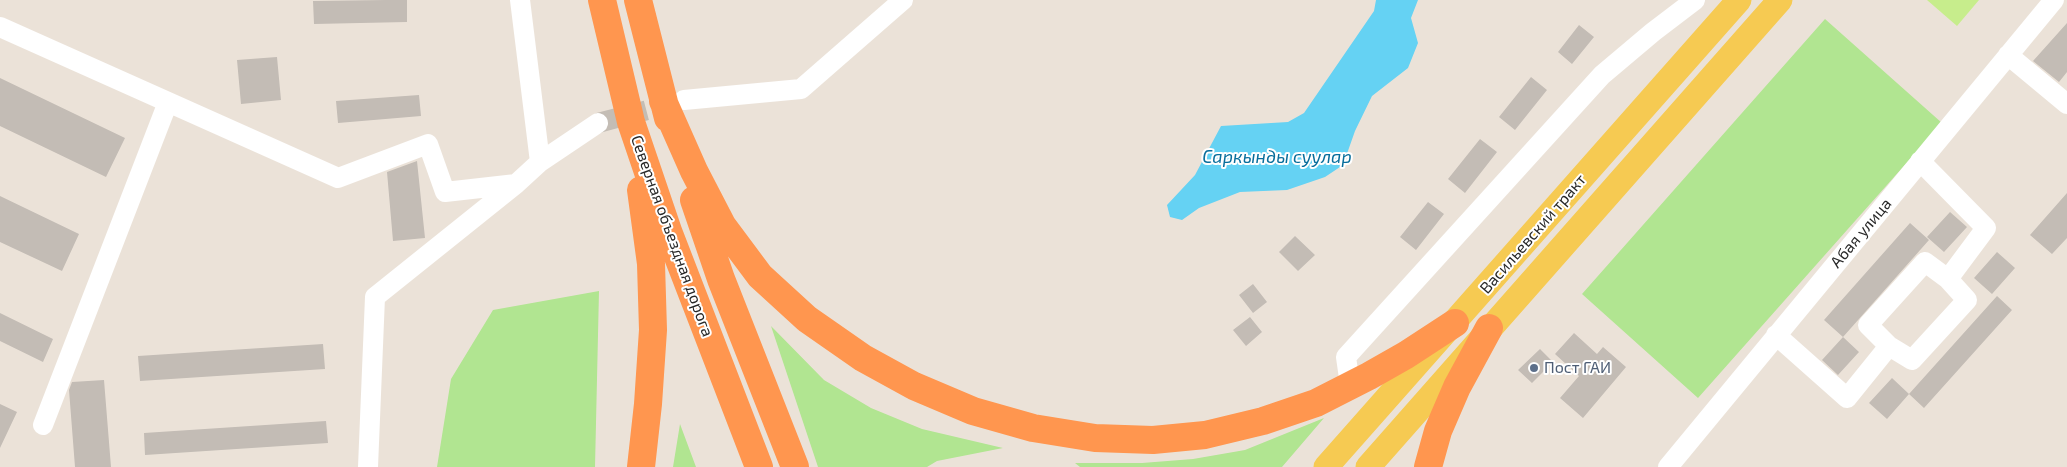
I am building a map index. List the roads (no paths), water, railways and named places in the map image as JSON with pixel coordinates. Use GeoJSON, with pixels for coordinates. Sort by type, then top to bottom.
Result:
{"type":"FeatureCollection","features":[{"type":"Feature","properties":{"kind":"highway","name":"Северная объездная дорога"},"geometry":{"type":"LineString","coordinates":[[602,0],[631,122],[668,231],[759,467]]}},
{"type":"Feature","properties":{"kind":"highway","name":"Северная объездная дорога"},"geometry":{"type":"LineString","coordinates":[[638,0],[673,100],[693,198],[718,270],[795,467]]}},
{"type":"Feature","properties":{"kind":"highway"},"geometry":{"type":"LineString","coordinates":[[673,100],[694,170],[722,225],[760,276],[807,319],[863,358],[914,386],[973,411],[1033,428],[1095,438],[1153,440],[1205,435],[1263,421],[1316,402],[1406,355],[1455,323]]}},
{"type":"Feature","properties":{"kind":"highway"},"geometry":{"type":"LineString","coordinates":[[631,122],[651,264],[653,330],[641,467]]}},
{"type":"Feature","properties":{"kind":"highway"},"geometry":{"type":"LineString","coordinates":[[1428,467],[1438,431],[1457,387],[1489,328]]}},
{"type":"Feature","properties":{"kind":"main road","name":"Васильевский тракт"},"geometry":{"type":"LineString","coordinates":[[1326,467],[1739,0]]}},
{"type":"Feature","properties":{"kind":"main road","name":"Васильевский тракт"},"geometry":{"type":"LineString","coordinates":[[1368,467],[1780,0]]}},
{"type":"Feature","properties":{"kind":"main road"},"geometry":{"type":"LineString","coordinates":[[1398,386],[1422,406]]}},
{"type":"Feature","properties":{"kind":"street"},"geometry":{"type":"LineString","coordinates":[[520,0],[540,162]]}},
{"type":"Feature","properties":{"kind":"street"},"geometry":{"type":"LineString","coordinates":[[673,100],[801,89],[904,0]]}},
{"type":"Feature","properties":{"kind":"street"},"geometry":{"type":"LineString","coordinates":[[1350,385],[1346,357],[1602,75],[1695,0]]}},
{"type":"Feature","properties":{"kind":"street","name":"Абая улица"},"geometry":{"type":"LineString","coordinates":[[1668,467],[2054,0]]}},
{"type":"Feature","properties":{"kind":"street"},"geometry":{"type":"LineString","coordinates":[[0,27],[338,178],[428,144],[445,192],[516,184]]}},
{"type":"Feature","properties":{"kind":"street"},"geometry":{"type":"LineString","coordinates":[[2008,55],[2064,96]]}},
{"type":"Feature","properties":{"kind":"street"},"geometry":{"type":"LineString","coordinates":[[43,425],[168,102]]}},
{"type":"Feature","properties":{"kind":"street"},"geometry":{"type":"LineString","coordinates":[[368,467],[375,297],[516,184],[540,162],[598,123]]}},
{"type":"Feature","properties":{"kind":"street"},"geometry":{"type":"LineString","coordinates":[[1920,161],[1986,228],[1948,279]]}},
{"type":"Feature","properties":{"kind":"street"},"geometry":{"type":"LineString","coordinates":[[1925,262],[1948,279],[1967,300],[1912,360],[1889,346],[1868,325],[1925,262]]}},
{"type":"Feature","properties":{"kind":"street"},"geometry":{"type":"LineString","coordinates":[[1776,335],[1847,398],[1889,346]]}},
{"type":"Feature","properties":{"kind":"water","name":"Саркынды суулар"},"geometry":{"type":"Polygon","coordinates":[[[1376,0],[1418,0],[1411,18],[1418,43],[1408,68],[1372,96],[1355,131],[1343,165],[1325,177],[1287,190],[1240,192],[1199,208],[1182,220],[1170,217],[1167,205],[1195,175],[1221,126],[1288,122],[1304,113],[1374,11],[1376,0]]]}},
{"type":"Feature","properties":{"kind":"tunnel"},"geometry":{"type":"LineString","coordinates":[[598,123],[678,102]]}},
{"type":"Feature","properties":{"kind":"place","name":"Пост ГАИ"},"geometry":{"type":"Point","coordinates":[1534,368]}}]}
